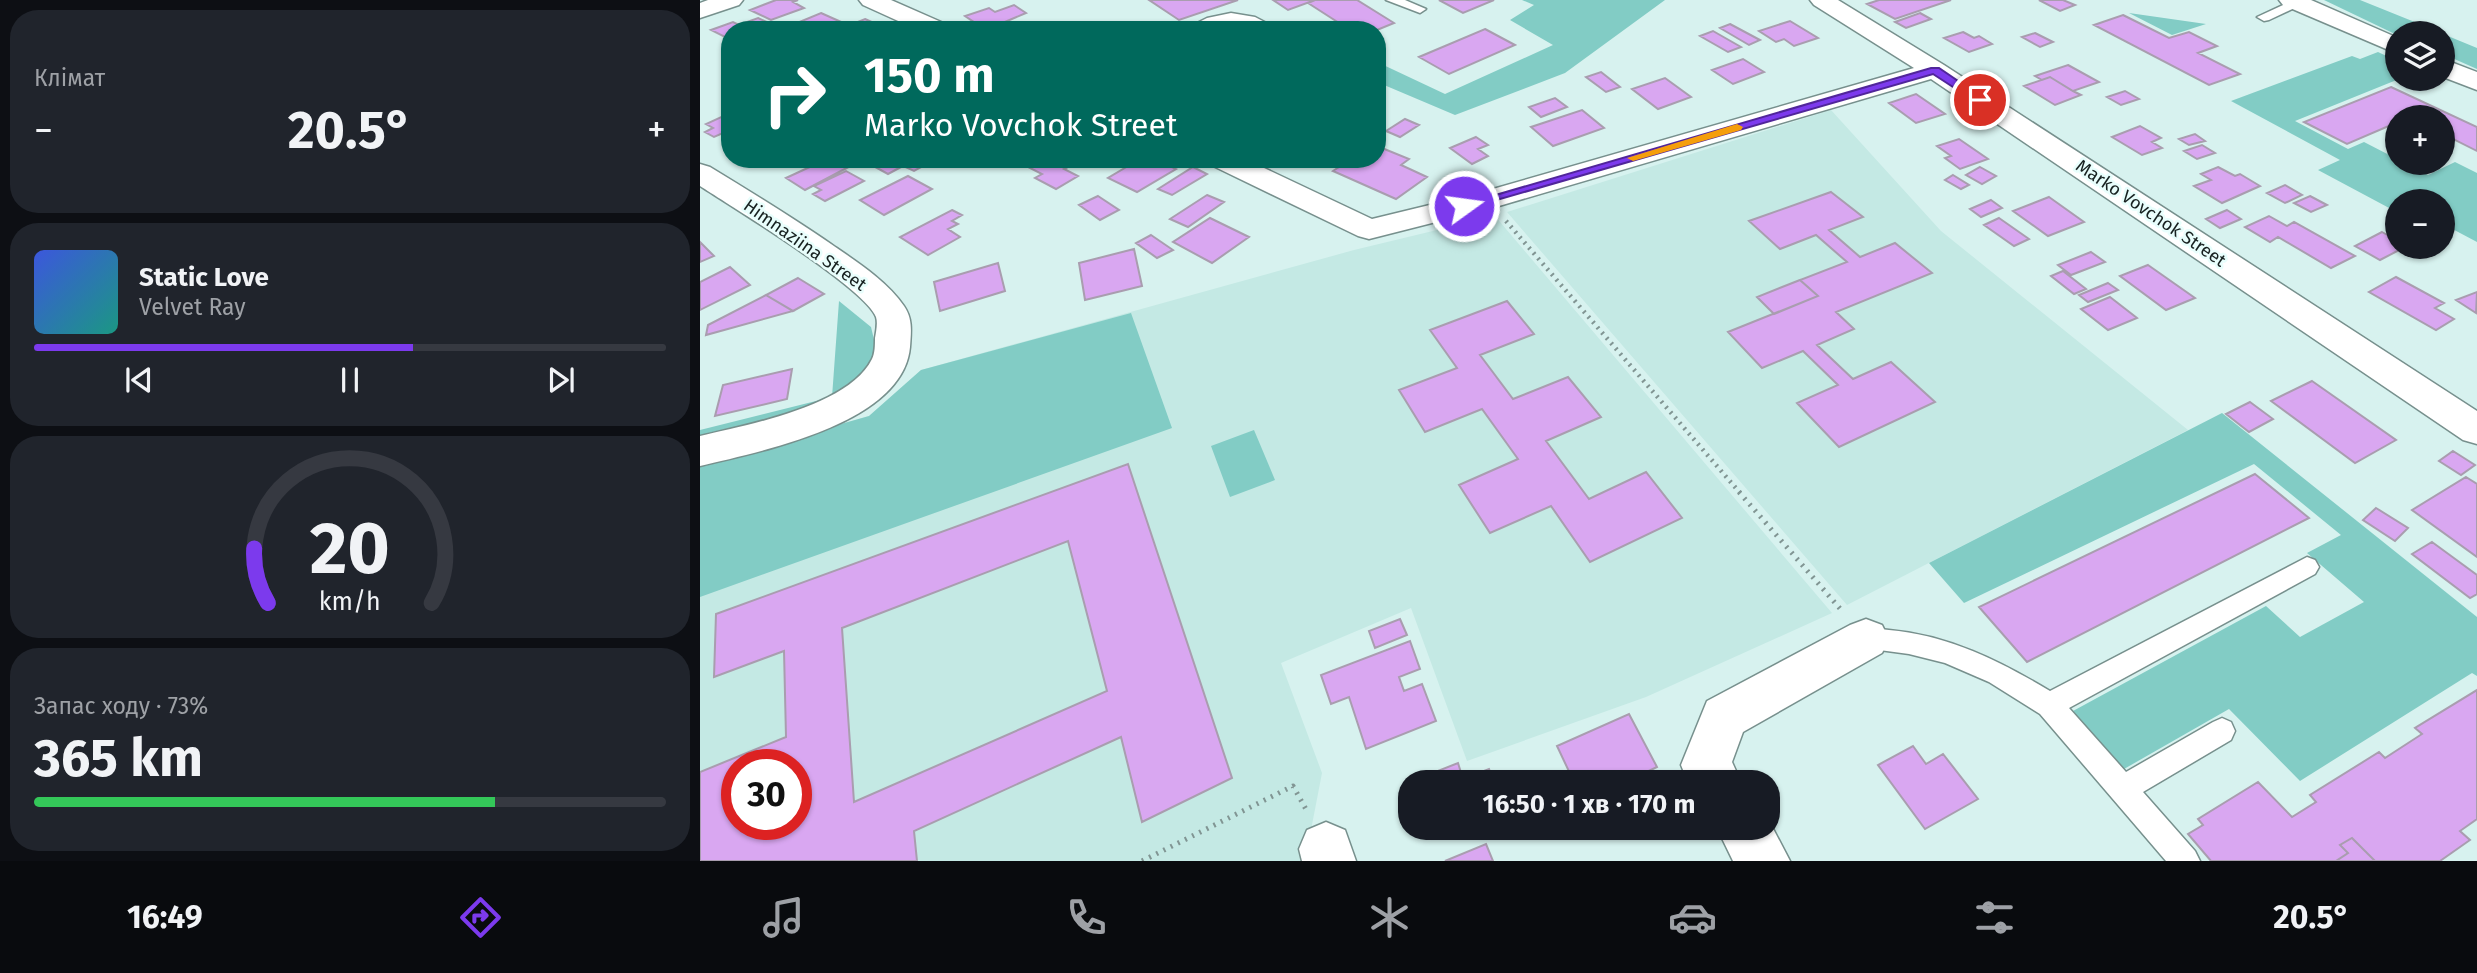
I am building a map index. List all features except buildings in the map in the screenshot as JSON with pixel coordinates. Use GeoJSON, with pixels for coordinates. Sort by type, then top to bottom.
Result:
{"type":"FeatureCollection","features":[{"type":"Feature","properties":{"kind":"street"},"geometry":{"type":"LineString","coordinates":[[700,11],[731,0]]}},
{"type":"Feature","properties":{"kind":"street"},"geometry":{"type":"LineString","coordinates":[[871,0],[919,21]]}},
{"type":"Feature","properties":{"kind":"street","name":"Marko Vovchok Street"},"geometry":{"type":"LineString","coordinates":[[1822,0],[1935,70],[2477,430]]}},
{"type":"Feature","properties":{"kind":"street"},"geometry":{"type":"LineString","coordinates":[[2295,2],[2385,41]]}},
{"type":"Feature","properties":{"kind":"street"},"geometry":{"type":"LineString","coordinates":[[1240,168],[1369,229],[1488,200],[1935,70]]}},
{"type":"Feature","properties":{"kind":"street"},"geometry":{"type":"LineString","coordinates":[[2455,72],[2477,82]]}},
{"type":"Feature","properties":{"kind":"street","name":"Himnaziina Street"},"geometry":{"type":"LineString","coordinates":[[700,173],[865,283],[892,313],[896,347],[885,374],[857,399],[796,426],[700,452]]}},
{"type":"Feature","properties":{"kind":"street"},"geometry":{"type":"LineString","coordinates":[[1709,770],[1706,765],[1724,717],[1866,639]]}},
{"type":"Feature","properties":{"kind":"street"},"geometry":{"type":"LineString","coordinates":[[1750,840],[1763,861]]}},
{"type":"Feature","properties":{"kind":"lane"},"geometry":{"type":"LineString","coordinates":[[1392,0],[1420,9]]}},
{"type":"Feature","properties":{"kind":"lane"},"geometry":{"type":"LineString","coordinates":[[2264,17],[2295,2]]}},
{"type":"Feature","properties":{"kind":"lane"},"geometry":{"type":"LineString","coordinates":[[1208,21],[1217,17],[1257,21]]}},
{"type":"Feature","properties":{"kind":"lane"},"geometry":{"type":"LineString","coordinates":[[2049,705],[2307,567]]}},
{"type":"Feature","properties":{"kind":"lane"},"geometry":{"type":"LineString","coordinates":[[1866,639],[1909,643],[1948,653],[1998,674],[2049,705],[2185,861]]}},
{"type":"Feature","properties":{"kind":"lane"},"geometry":{"type":"LineString","coordinates":[[2123,789],[2222,731]]}},
{"type":"Feature","properties":{"kind":"path"},"geometry":{"type":"LineString","coordinates":[[1488,200],[1866,639]]}},
{"type":"Feature","properties":{"kind":"path"},"geometry":{"type":"LineString","coordinates":[[1142,861],[1293,786],[1328,855]]}},
{"type":"Feature","properties":{"kind":"shaded area"},"geometry":{"type":"Polygon","coordinates":[[[1522,0],[1665,0],[1565,73],[1455,115],[1386,86],[1386,66],[1445,94],[1553,45],[1510,20],[1534,5],[1522,0]]]}},
{"type":"Feature","properties":{"kind":"shaded area"},"geometry":{"type":"Polygon","coordinates":[[[2324,0],[2360,0],[2412,21],[2385,21],[2385,29],[2324,0]]]}},
{"type":"Feature","properties":{"kind":"shaded area"},"geometry":{"type":"Polygon","coordinates":[[[2129,13],[2206,24],[2172,35],[2129,13]]]}},
{"type":"Feature","properties":{"kind":"shaded area"},"geometry":{"type":"Polygon","coordinates":[[[2455,39],[2477,48],[2477,69],[2455,59],[2455,39]]]}},
{"type":"Feature","properties":{"kind":"shaded area"},"geometry":{"type":"Polygon","coordinates":[[[2378,52],[2385,55],[2385,85],[2295,121],[2348,149],[2364,142],[2385,153],[2385,175],[2455,175],[2455,162],[2477,173],[2477,242],[2455,230],[2455,189],[2385,189],[2385,206],[2318,170],[2340,160],[2231,101],[2352,56],[2360,59],[2378,52]]]}},
{"type":"Feature","properties":{"kind":"shaded area"},"geometry":{"type":"Polygon","coordinates":[[[1831,110],[1941,231],[2188,430],[1847,605],[1507,212],[1831,110]]]}},
{"type":"Feature","properties":{"kind":"shaded area"},"geometry":{"type":"Polygon","coordinates":[[[1495,216],[1832,613],[1646,697],[1467,761],[1411,608],[1281,663],[1322,773],[1305,861],[700,861],[700,464],[869,416],[921,370],[1354,250],[1495,216]]]}},
{"type":"Feature","properties":{"kind":"shaded area"},"geometry":{"type":"Polygon","coordinates":[[[839,301],[871,327],[877,352],[867,376],[822,407],[700,439],[700,430],[832,397],[839,301]]]}},
{"type":"Feature","properties":{"kind":"shaded area"},"geometry":{"type":"Polygon","coordinates":[[[1131,313],[1172,428],[700,597],[700,464],[869,416],[921,370],[1131,313]]]}},
{"type":"Feature","properties":{"kind":"shaded area"},"geometry":{"type":"Polygon","coordinates":[[[2222,413],[2477,617],[2477,676],[2472,673],[2300,781],[2229,709],[2124,769],[2073,711],[2266,606],[2300,637],[2364,602],[2307,553],[2341,535],[2254,464],[1964,603],[1929,563],[2222,413]]]}},
{"type":"Feature","properties":{"kind":"shaded area"},"geometry":{"type":"Polygon","coordinates":[[[1254,430],[1275,480],[1230,497],[1211,446],[1254,430]]]}},
{"type":"Feature","properties":{"kind":"slow traffic"},"geometry":{"type":"LineString","coordinates":[[1633,158],[1737,127]]}},
{"type":"Feature","properties":{"kind":"route"},"geometry":{"type":"LineString","coordinates":[[1464,206],[1935,70],[1980,100]]}}]}
